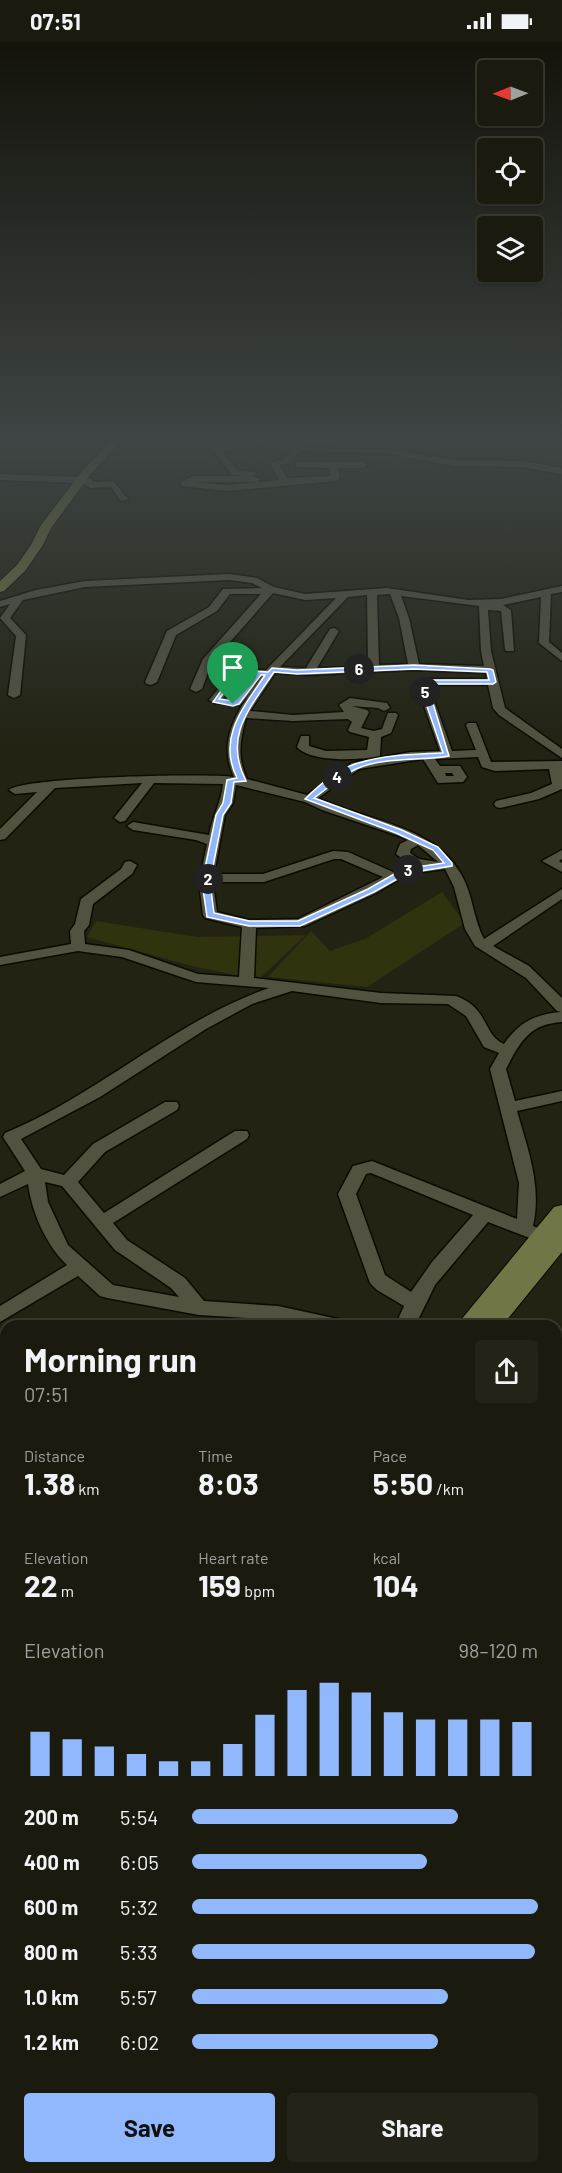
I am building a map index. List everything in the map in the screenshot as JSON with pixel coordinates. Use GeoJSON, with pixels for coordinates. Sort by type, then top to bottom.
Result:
{"type":"FeatureCollection","features":[{"type":"Feature","properties":{"kind":"main road"},"geometry":{"type":"LineString","coordinates":[[0,588],[21,568],[38,542]]}},
{"type":"Feature","properties":{"kind":"main road"},"geometry":{"type":"LineString","coordinates":[[492,1320],[545,1243],[562,1213]]}},
{"type":"Feature","properties":{"kind":"main road"},"geometry":{"type":"LineString","coordinates":[[474,1320],[545,1243]]}},
{"type":"Feature","properties":{"kind":"street"},"geometry":{"type":"LineString","coordinates":[[14,695],[14,677],[22,641],[21,635],[6,621],[2,611],[18,599],[85,584],[129,581],[229,578],[254,580],[270,590]]}},
{"type":"Feature","properties":{"kind":"street"},"geometry":{"type":"LineString","coordinates":[[152,682],[171,633],[213,609],[227,591],[270,590],[304,597],[394,592],[468,603],[501,602],[562,589]]}},
{"type":"Feature","properties":{"kind":"street"},"geometry":{"type":"LineString","coordinates":[[196,689],[208,660],[270,590]]}},
{"type":"Feature","properties":{"kind":"street"},"geometry":{"type":"LineString","coordinates":[[372,592],[374,668]]}},
{"type":"Feature","properties":{"kind":"street"},"geometry":{"type":"LineString","coordinates":[[394,592],[404,618],[414,667]]}},
{"type":"Feature","properties":{"kind":"street"},"geometry":{"type":"LineString","coordinates":[[546,592],[544,643],[562,658]]}},
{"type":"Feature","properties":{"kind":"street"},"geometry":{"type":"LineString","coordinates":[[346,593],[267,672],[242,714],[234,740],[236,780],[227,803],[219,815],[206,882],[210,915],[249,924],[300,923],[405,870],[448,863]]}},
{"type":"Feature","properties":{"kind":"street"},"geometry":{"type":"LineString","coordinates":[[510,649],[506,610],[500,607],[483,607],[491,676],[499,708],[562,754]]}},
{"type":"Feature","properties":{"kind":"street"},"geometry":{"type":"LineString","coordinates":[[309,672],[334,631]]}},
{"type":"Feature","properties":{"kind":"street"},"geometry":{"type":"LineString","coordinates":[[208,660],[228,663]]}},
{"type":"Feature","properties":{"kind":"street"},"geometry":{"type":"LineString","coordinates":[[267,672],[414,667],[491,676]]}},
{"type":"Feature","properties":{"kind":"street"},"geometry":{"type":"LineString","coordinates":[[446,757],[424,689],[425,686],[430,682],[491,676]]}},
{"type":"Feature","properties":{"kind":"street"},"geometry":{"type":"LineString","coordinates":[[350,700],[383,705],[388,712],[387,731],[375,735],[354,730],[363,712],[346,709],[345,702],[350,700]]}},
{"type":"Feature","properties":{"kind":"street"},"geometry":{"type":"LineString","coordinates":[[242,714],[284,717],[352,715],[355,716],[351,729]]}},
{"type":"Feature","properties":{"kind":"street"},"geometry":{"type":"LineString","coordinates":[[472,725],[486,764],[495,767],[559,766],[559,786],[531,797],[500,804]]}},
{"type":"Feature","properties":{"kind":"street"},"geometry":{"type":"LineString","coordinates":[[373,753],[375,735]]}},
{"type":"Feature","properties":{"kind":"street"},"geometry":{"type":"LineString","coordinates":[[305,739],[303,747],[311,752],[446,757],[483,753]]}},
{"type":"Feature","properties":{"kind":"street"},"geometry":{"type":"LineString","coordinates":[[309,799],[349,769],[410,756]]}},
{"type":"Feature","properties":{"kind":"street"},"geometry":{"type":"LineString","coordinates":[[427,756],[437,770]]}},
{"type":"Feature","properties":{"kind":"street"},"geometry":{"type":"LineString","coordinates":[[120,818],[151,779]]}},
{"type":"Feature","properties":{"kind":"street"},"geometry":{"type":"LineString","coordinates":[[15,790],[151,779],[236,780],[309,799],[417,840],[436,849],[458,878],[474,936],[483,946],[538,979],[562,1008]]}},
{"type":"Feature","properties":{"kind":"street"},"geometry":{"type":"LineString","coordinates":[[0,836],[48,787]]}},
{"type":"Feature","properties":{"kind":"street"},"geometry":{"type":"LineString","coordinates":[[133,826],[198,836],[215,842]]}},
{"type":"Feature","properties":{"kind":"street"},"geometry":{"type":"LineString","coordinates":[[417,840],[405,848],[403,854],[422,865],[448,863]]}},
{"type":"Feature","properties":{"kind":"street"},"geometry":{"type":"LineString","coordinates":[[562,854],[549,861],[562,868]]}},
{"type":"Feature","properties":{"kind":"street"},"geometry":{"type":"LineString","coordinates":[[208,878],[264,878],[333,855],[343,855],[394,877]]}},
{"type":"Feature","properties":{"kind":"street"},"geometry":{"type":"LineString","coordinates":[[78,947],[77,931],[82,925],[86,902],[128,871],[130,865]]}},
{"type":"Feature","properties":{"kind":"street"},"geometry":{"type":"LineString","coordinates":[[483,946],[562,893]]}},
{"type":"Feature","properties":{"kind":"street"},"geometry":{"type":"LineString","coordinates":[[246,982],[249,924]]}},
{"type":"Feature","properties":{"kind":"street"},"geometry":{"type":"LineString","coordinates":[[0,961],[78,947],[124,953],[196,978],[291,986],[381,998],[451,999],[462,1004],[472,1013],[490,1044],[508,1051]]}},
{"type":"Feature","properties":{"kind":"street"},"geometry":{"type":"LineString","coordinates":[[291,986],[238,1006],[201,1026],[94,1093],[28,1130],[5,1134],[35,1173],[39,1202],[60,1249],[107,1291],[199,1308],[278,1313],[310,1320]]}},
{"type":"Feature","properties":{"kind":"street"},"geometry":{"type":"LineString","coordinates":[[545,1243],[528,1209],[528,1183],[498,1070],[519,1033],[534,1022],[562,1017]]}},
{"type":"Feature","properties":{"kind":"street"},"geometry":{"type":"LineString","coordinates":[[507,1108],[562,1096]]}},
{"type":"Feature","properties":{"kind":"street"},"geometry":{"type":"LineString","coordinates":[[68,1182],[99,1149],[171,1106]]}},
{"type":"Feature","properties":{"kind":"street"},"geometry":{"type":"LineString","coordinates":[[102,1221],[241,1135]]}},
{"type":"Feature","properties":{"kind":"street"},"geometry":{"type":"LineString","coordinates":[[414,1303],[384,1285],[377,1278],[347,1194],[359,1170],[372,1167],[485,1214],[545,1243]]}},
{"type":"Feature","properties":{"kind":"street"},"geometry":{"type":"LineString","coordinates":[[0,1191],[35,1173],[68,1182],[121,1245],[178,1283],[199,1308]]}},
{"type":"Feature","properties":{"kind":"street"},"geometry":{"type":"LineString","coordinates":[[407,1320],[425,1283],[485,1214]]}},
{"type":"Feature","properties":{"kind":"street"},"geometry":{"type":"LineString","coordinates":[[0,1315],[80,1266]]}},
{"type":"Feature","properties":{"kind":"green space"},"geometry":{"type":"Polygon","coordinates":[[[442,892],[465,923],[367,987],[268,977],[311,931],[330,951],[365,939],[442,892]]]}},
{"type":"Feature","properties":{"kind":"green space"},"geometry":{"type":"Polygon","coordinates":[[[96,921],[197,937],[306,935],[258,980],[192,966],[87,937],[96,921]]]}},
{"type":"Feature","properties":{"kind":"route"},"geometry":{"type":"LineString","coordinates":[[233,704],[215,700],[238,671],[242,670],[269,674],[272,669],[297,672],[414,667],[490,670],[493,682],[430,682],[425,686],[424,689],[447,754],[410,756],[356,766],[309,799],[399,832],[436,849],[449,865],[405,870],[371,890],[300,923],[249,924],[210,915],[206,882],[219,815],[227,803],[230,780],[242,781],[234,764],[234,740],[240,717],[269,674],[260,673],[233,704]]}}]}
